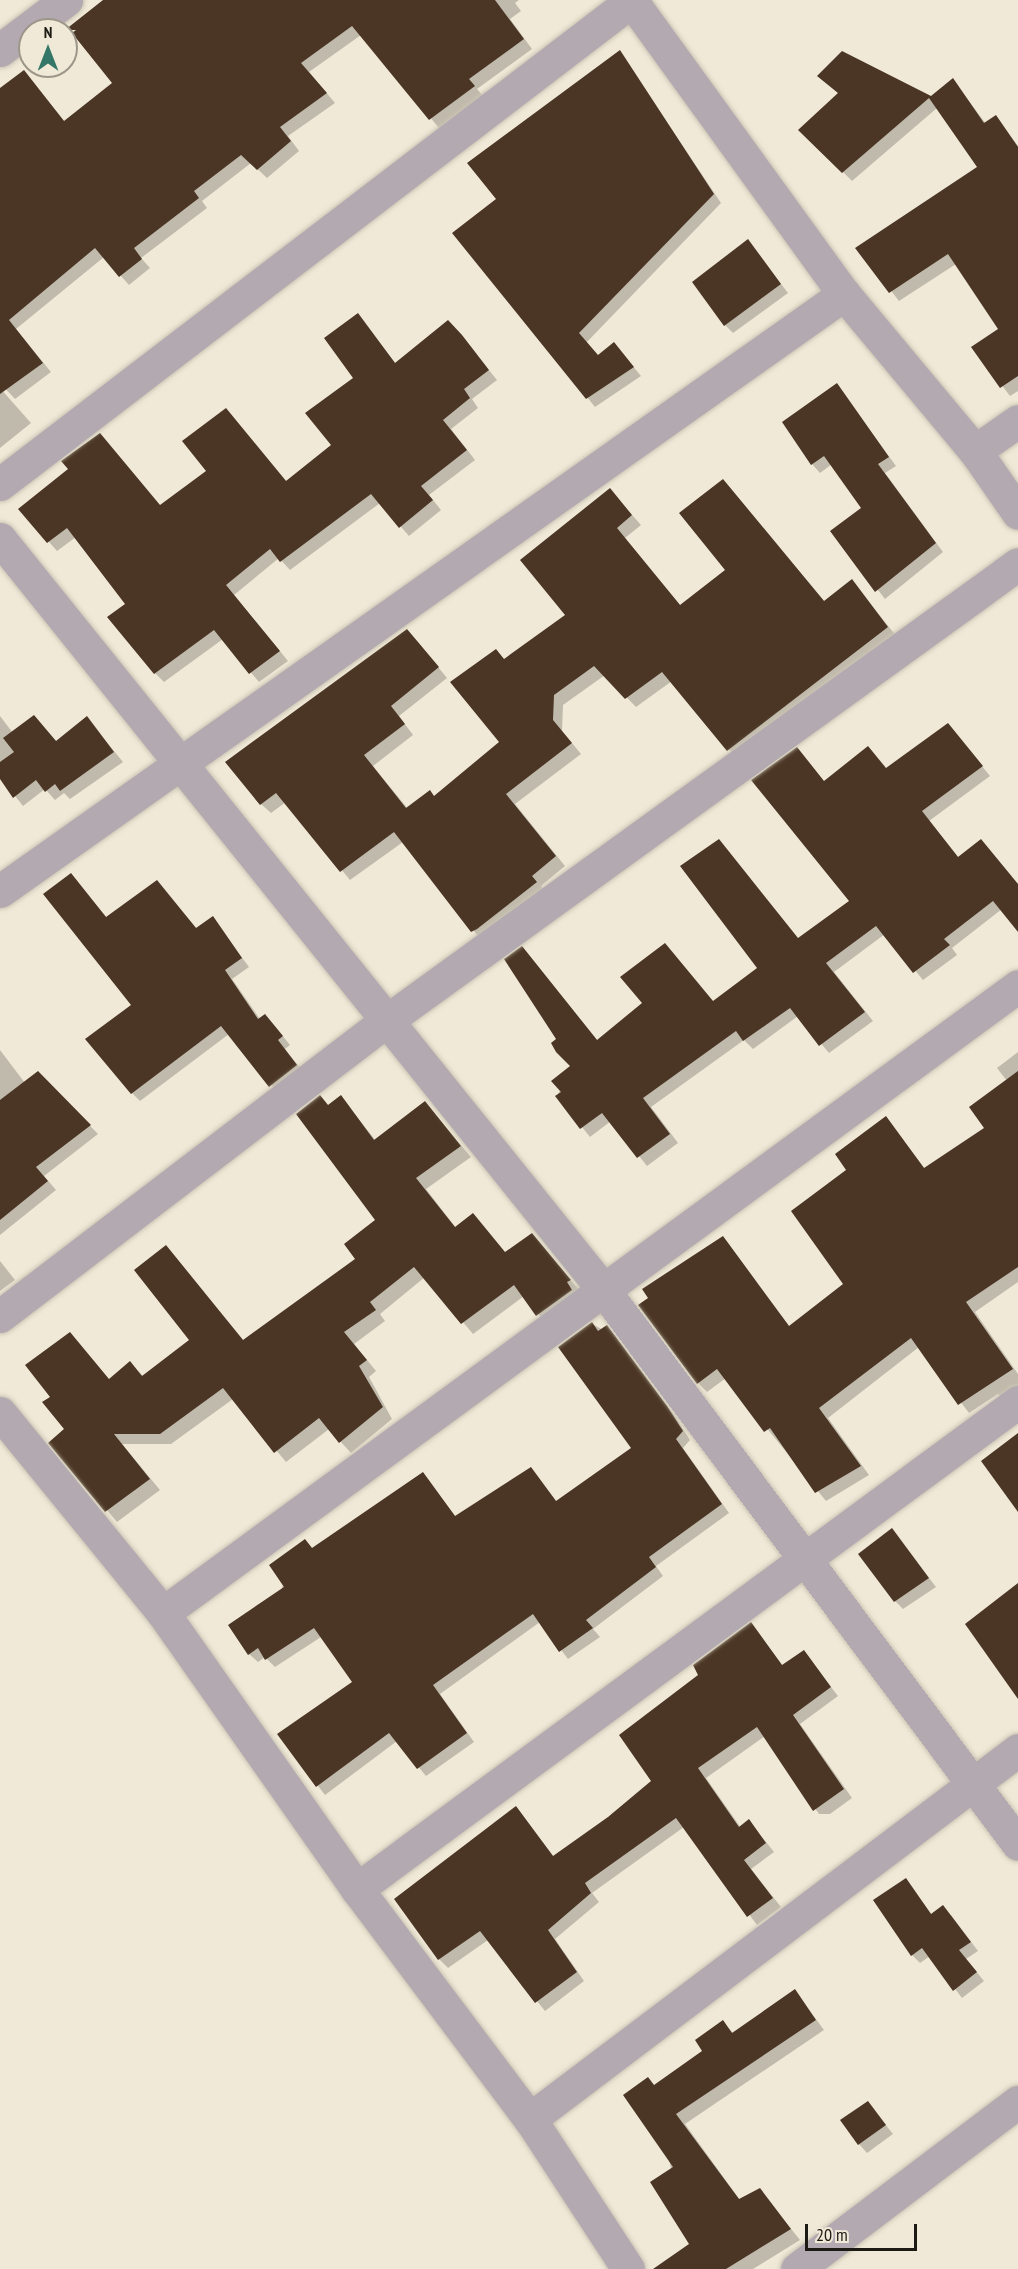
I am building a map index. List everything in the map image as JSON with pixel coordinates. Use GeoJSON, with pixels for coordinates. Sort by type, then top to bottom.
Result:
{"type":"FeatureCollection","features":[{"type":"Feature","properties":{"kind":"street"},"geometry":{"type":"LineString","coordinates":[[0,50],[66,0]]}},
{"type":"Feature","properties":{"kind":"street"},"geometry":{"type":"LineString","coordinates":[[0,484],[631,0],[844,294],[975,452],[1018,513]]}},
{"type":"Feature","properties":{"kind":"street"},"geometry":{"type":"LineString","coordinates":[[0,891],[844,294]]}},
{"type":"Feature","properties":{"kind":"street"},"geometry":{"type":"LineString","coordinates":[[975,452],[1018,421]]}},
{"type":"Feature","properties":{"kind":"street"},"geometry":{"type":"LineString","coordinates":[[0,539],[389,1019],[602,1288],[970,1785],[1018,1844]]}},
{"type":"Feature","properties":{"kind":"street"},"geometry":{"type":"LineString","coordinates":[[0,1316],[389,1019],[1018,564]]}},
{"type":"Feature","properties":{"kind":"street"},"geometry":{"type":"LineString","coordinates":[[163,1613],[602,1288],[1018,986]]}},
{"type":"Feature","properties":{"kind":"street"},"geometry":{"type":"LineString","coordinates":[[357,1889],[1018,1402]]}},
{"type":"Feature","properties":{"kind":"street"},"geometry":{"type":"LineString","coordinates":[[0,1413],[163,1613],[357,1889],[530,2119],[627,2269]]}},
{"type":"Feature","properties":{"kind":"street"},"geometry":{"type":"LineString","coordinates":[[530,2119],[1018,1750]]}},
{"type":"Feature","properties":{"kind":"street"},"geometry":{"type":"LineString","coordinates":[[797,2269],[1018,2102]]}},
{"type":"Feature","properties":{"kind":"building"},"geometry":{"type":"Polygon","coordinates":[[[103,0],[495,0],[524,39],[469,79],[475,86],[429,120],[352,26],[301,63],[327,93],[280,127],[291,141],[257,170],[241,155],[194,191],[199,198],[134,248],[142,259],[119,277],[95,248],[9,320],[43,363],[0,394],[0,88],[18,74],[18,78],[30,78],[64,121],[112,83],[78,40],[78,20],[103,0]]]}},
{"type":"Feature","properties":{"kind":"building"},"geometry":{"type":"Polygon","coordinates":[[[620,50],[714,194],[579,333],[598,355],[614,342],[634,367],[586,399],[452,233],[496,199],[467,163],[620,50]]]}},
{"type":"Feature","properties":{"kind":"building"},"geometry":{"type":"Polygon","coordinates":[[[842,51],[931,96],[953,78],[984,123],[996,115],[1018,147],[1018,376],[1000,388],[971,347],[998,329],[948,254],[889,293],[855,248],[977,167],[929,98],[842,173],[798,130],[838,93],[817,76],[842,51]]]}},
{"type":"Feature","properties":{"kind":"building"},"geometry":{"type":"Polygon","coordinates":[[[748,239],[781,284],[724,326],[692,282],[748,239]]]}},
{"type":"Feature","properties":{"kind":"building"},"geometry":{"type":"Polygon","coordinates":[[[358,313],[395,363],[448,320],[462,335],[489,370],[464,389],[470,398],[443,420],[467,450],[421,486],[433,500],[399,528],[371,494],[280,562],[270,549],[226,585],[280,651],[249,674],[214,630],[154,674],[107,617],[125,604],[67,528],[47,543],[18,509],[68,469],[61,461],[100,433],[160,505],[206,471],[182,441],[226,408],[286,481],[331,445],[305,413],[353,378],[324,338],[358,313]]]}},
{"type":"Feature","properties":{"kind":"building"},"geometry":{"type":"Polygon","coordinates":[[[837,383],[889,457],[878,464],[936,543],[875,592],[830,531],[861,508],[824,456],[811,465],[782,422],[837,383]]]}},
{"type":"Feature","properties":{"kind":"building"},"geometry":{"type":"Polygon","coordinates":[[[723,479],[824,601],[852,579],[888,627],[727,751],[662,672],[625,699],[594,666],[554,695],[553,720],[572,743],[506,794],[556,856],[532,876],[537,882],[477,929],[471,932],[394,832],[340,872],[276,793],[260,805],[225,762],[407,629],[439,667],[391,706],[405,724],[364,755],[406,808],[430,790],[434,796],[499,742],[450,682],[496,649],[504,659],[565,615],[520,560],[610,488],[632,515],[617,528],[680,605],[725,570],[679,513],[723,479]]]}},
{"type":"Feature","properties":{"kind":"building"},"geometry":{"type":"Polygon","coordinates":[[[34,715],[56,741],[87,716],[114,752],[60,791],[55,784],[45,792],[36,780],[13,798],[0,779],[0,762],[14,752],[3,738],[34,715]]]}},
{"type":"Feature","properties":{"kind":"building"},"geometry":{"type":"Polygon","coordinates":[[[948,723],[983,766],[922,811],[958,857],[981,839],[1018,884],[1018,932],[993,901],[944,939],[950,945],[913,973],[876,926],[826,963],[865,1012],[819,1046],[790,1008],[743,1041],[736,1031],[643,1098],[670,1134],[637,1158],[602,1113],[580,1129],[555,1096],[561,1092],[551,1081],[570,1066],[556,1052],[551,1043],[556,1039],[504,959],[522,946],[597,1040],[642,1003],[620,977],[665,943],[713,1001],[757,968],[680,866],[719,839],[798,938],[849,901],[751,780],[797,747],[824,781],[868,746],[886,768],[948,723]]]}},
{"type":"Feature","properties":{"kind":"building"},"geometry":{"type":"Polygon","coordinates":[[[71,873],[106,917],[157,880],[196,928],[213,916],[242,958],[225,970],[258,1019],[265,1014],[283,1036],[278,1040],[297,1065],[269,1087],[221,1026],[131,1094],[85,1039],[131,1005],[43,894],[71,873]]]}},
{"type":"Feature","properties":{"kind":"building"},"geometry":{"type":"Polygon","coordinates":[[[38,1071],[91,1125],[36,1167],[48,1181],[0,1220],[0,1100],[38,1071]]]}},
{"type":"Feature","properties":{"kind":"building"},"geometry":{"type":"Polygon","coordinates":[[[1018,1071],[1018,1267],[966,1302],[1013,1369],[958,1405],[911,1338],[819,1408],[861,1466],[815,1493],[770,1428],[764,1432],[717,1369],[697,1384],[638,1305],[648,1298],[642,1289],[723,1236],[789,1326],[843,1284],[791,1211],[846,1170],[835,1154],[886,1116],[924,1168],[984,1128],[969,1107],[1018,1071]]]}},
{"type":"Feature","properties":{"kind":"building"},"geometry":{"type":"Polygon","coordinates":[[[320,1095],[328,1105],[341,1095],[374,1140],[425,1101],[461,1146],[416,1178],[455,1227],[473,1213],[505,1252],[532,1233],[571,1280],[567,1282],[572,1290],[536,1316],[514,1285],[461,1324],[414,1267],[370,1302],[376,1310],[344,1332],[367,1360],[359,1366],[383,1407],[339,1443],[319,1418],[274,1453],[223,1388],[160,1434],[114,1434],[150,1479],[105,1512],[48,1443],[64,1429],[42,1402],[50,1397],[25,1365],[70,1332],[109,1379],[130,1361],[142,1376],[189,1340],[134,1270],[166,1245],[243,1340],[355,1259],[344,1244],[375,1220],[296,1114],[320,1095]]]}},
{"type":"Feature","properties":{"kind":"building"},"geometry":{"type":"Polygon","coordinates":[[[592,1322],[598,1331],[607,1325],[667,1406],[683,1431],[676,1439],[722,1504],[649,1557],[656,1567],[586,1620],[593,1628],[559,1652],[533,1614],[433,1685],[467,1733],[417,1769],[389,1733],[316,1787],[277,1734],[352,1682],[314,1628],[265,1660],[258,1648],[248,1655],[228,1625],[284,1587],[269,1565],[305,1539],[312,1548],[423,1472],[455,1516],[531,1467],[556,1501],[631,1448],[558,1347],[592,1322]]]}},
{"type":"Feature","properties":{"kind":"building"},"geometry":{"type":"Polygon","coordinates":[[[1018,1433],[1018,1512],[981,1461],[1018,1433]]]}},
{"type":"Feature","properties":{"kind":"building"},"geometry":{"type":"Polygon","coordinates":[[[892,1528],[929,1578],[894,1602],[858,1554],[892,1528]]]}},
{"type":"Feature","properties":{"kind":"building"},"geometry":{"type":"Polygon","coordinates":[[[1018,1583],[1018,1699],[965,1624],[1018,1583]]]}},
{"type":"Feature","properties":{"kind":"building"},"geometry":{"type":"Polygon","coordinates":[[[751,1622],[782,1665],[804,1650],[831,1687],[793,1715],[844,1789],[813,1811],[757,1727],[698,1768],[739,1827],[749,1819],[766,1843],[744,1860],[773,1898],[747,1917],[676,1818],[585,1883],[591,1893],[548,1930],[577,1972],[535,2003],[480,1931],[438,1960],[394,1899],[516,1806],[553,1856],[608,1817],[651,1781],[619,1735],[698,1675],[693,1665],[751,1622]]]}},
{"type":"Feature","properties":{"kind":"building"},"geometry":{"type":"Polygon","coordinates":[[[906,1878],[931,1914],[943,1905],[971,1942],[959,1950],[977,1972],[953,1991],[922,1948],[911,1956],[873,1900],[906,1878]]]}},
{"type":"Feature","properties":{"kind":"building"},"geometry":{"type":"Polygon","coordinates":[[[795,1989],[816,2020],[676,2114],[739,2199],[760,2188],[791,2229],[726,2269],[653,2269],[689,2244],[650,2182],[673,2167],[623,2095],[648,2077],[654,2085],[702,2051],[695,2040],[723,2020],[732,2033],[795,1989]]]}},
{"type":"Feature","properties":{"kind":"building"},"geometry":{"type":"Polygon","coordinates":[[[868,2101],[886,2125],[858,2145],[840,2120],[868,2101]]]}}]}
